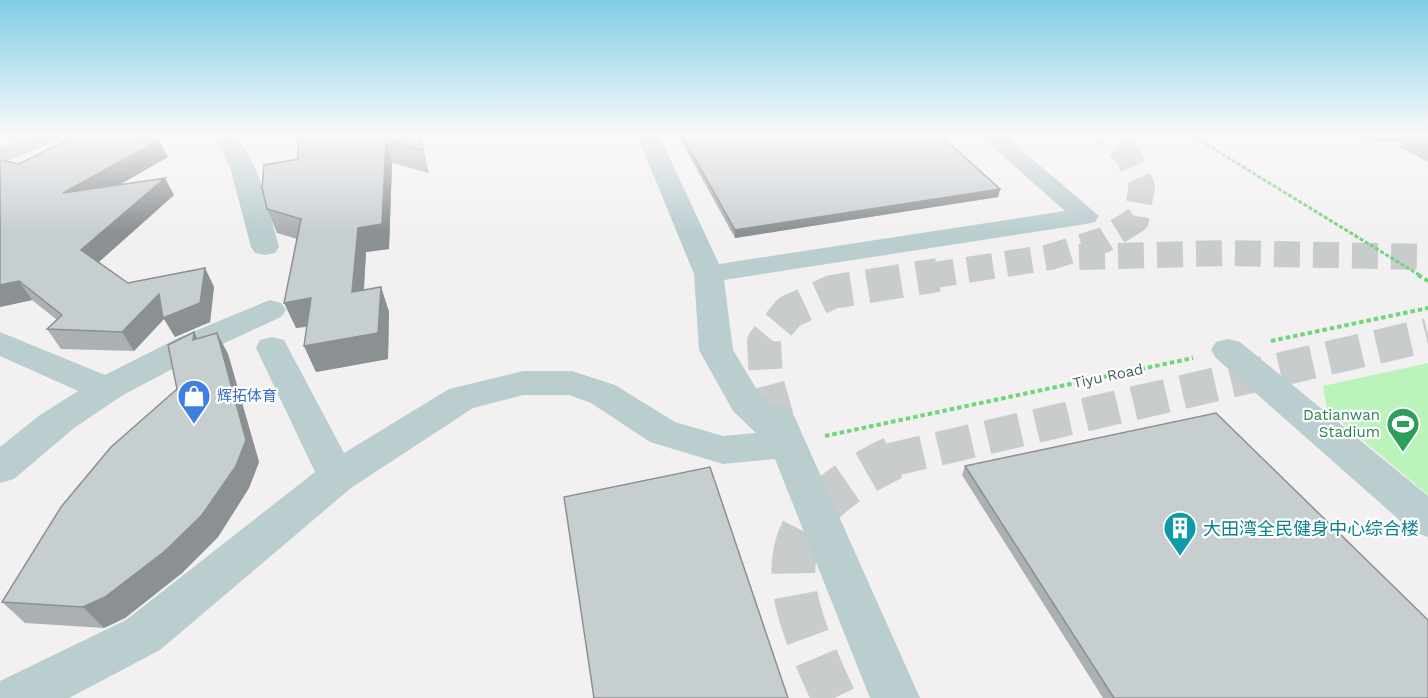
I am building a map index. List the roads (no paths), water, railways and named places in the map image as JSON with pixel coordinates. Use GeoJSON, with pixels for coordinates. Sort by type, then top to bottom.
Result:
{"type":"FeatureCollection","features":[{"type":"Feature","properties":{"kind":"street"},"geometry":{"type":"LineString","coordinates":[[242,168],[265,247]]}},
{"type":"Feature","properties":{"kind":"street"},"geometry":{"type":"LineString","coordinates":[[663,168],[710,274],[716,350],[746,402],[783,431],[895,698]]}},
{"type":"Feature","properties":{"kind":"street"},"geometry":{"type":"LineString","coordinates":[[710,274],[1086,216],[1029,168]]}},
{"type":"Feature","properties":{"kind":"street"},"geometry":{"type":"LineString","coordinates":[[0,468],[61,419],[107,390],[178,350],[270,310]]}},
{"type":"Feature","properties":{"kind":"street"},"geometry":{"type":"LineString","coordinates":[[0,343],[107,390]]}},
{"type":"Feature","properties":{"kind":"street"},"geometry":{"type":"LineString","coordinates":[[272,348],[337,477]]}},
{"type":"Feature","properties":{"kind":"street"},"geometry":{"type":"LineString","coordinates":[[1228,350],[1428,520]]}},
{"type":"Feature","properties":{"kind":"street"},"geometry":{"type":"LineString","coordinates":[[18,698],[143,635],[337,477],[462,398],[523,383],[572,383],[603,394],[663,432],[723,450],[783,431]]}},
{"type":"Feature","properties":{"kind":"tunnel"},"geometry":{"type":"LineString","coordinates":[[929,276],[1050,257],[1104,240],[1136,220],[1142,186],[1134,168]]}},
{"type":"Feature","properties":{"kind":"tunnel"},"geometry":{"type":"LineString","coordinates":[[1079,257],[1227,253],[1428,257]]}},
{"type":"Feature","properties":{"kind":"tunnel"},"geometry":{"type":"LineString","coordinates":[[777,418],[766,379],[764,342],[789,312],[832,292],[938,275]]}},
{"type":"Feature","properties":{"kind":"tunnel"},"geometry":{"type":"LineString","coordinates":[[890,460],[1428,335]]}},
{"type":"Feature","properties":{"kind":"tunnel"},"geometry":{"type":"LineString","coordinates":[[834,698],[802,621],[795,588],[794,558],[802,531],[821,506],[850,481],[893,458]]}},
{"type":"Feature","properties":{"kind":"place","name":"辉拓体育"},"geometry":{"type":"Point","coordinates":[194,425]}},
{"type":"Feature","properties":{"kind":"place","name":"Datianwan Stadium"},"geometry":{"type":"Point","coordinates":[1403,453]}},
{"type":"Feature","properties":{"kind":"place","name":"大田湾全民健身中心综合楼"},"geometry":{"type":"Point","coordinates":[1180,557]}}]}
